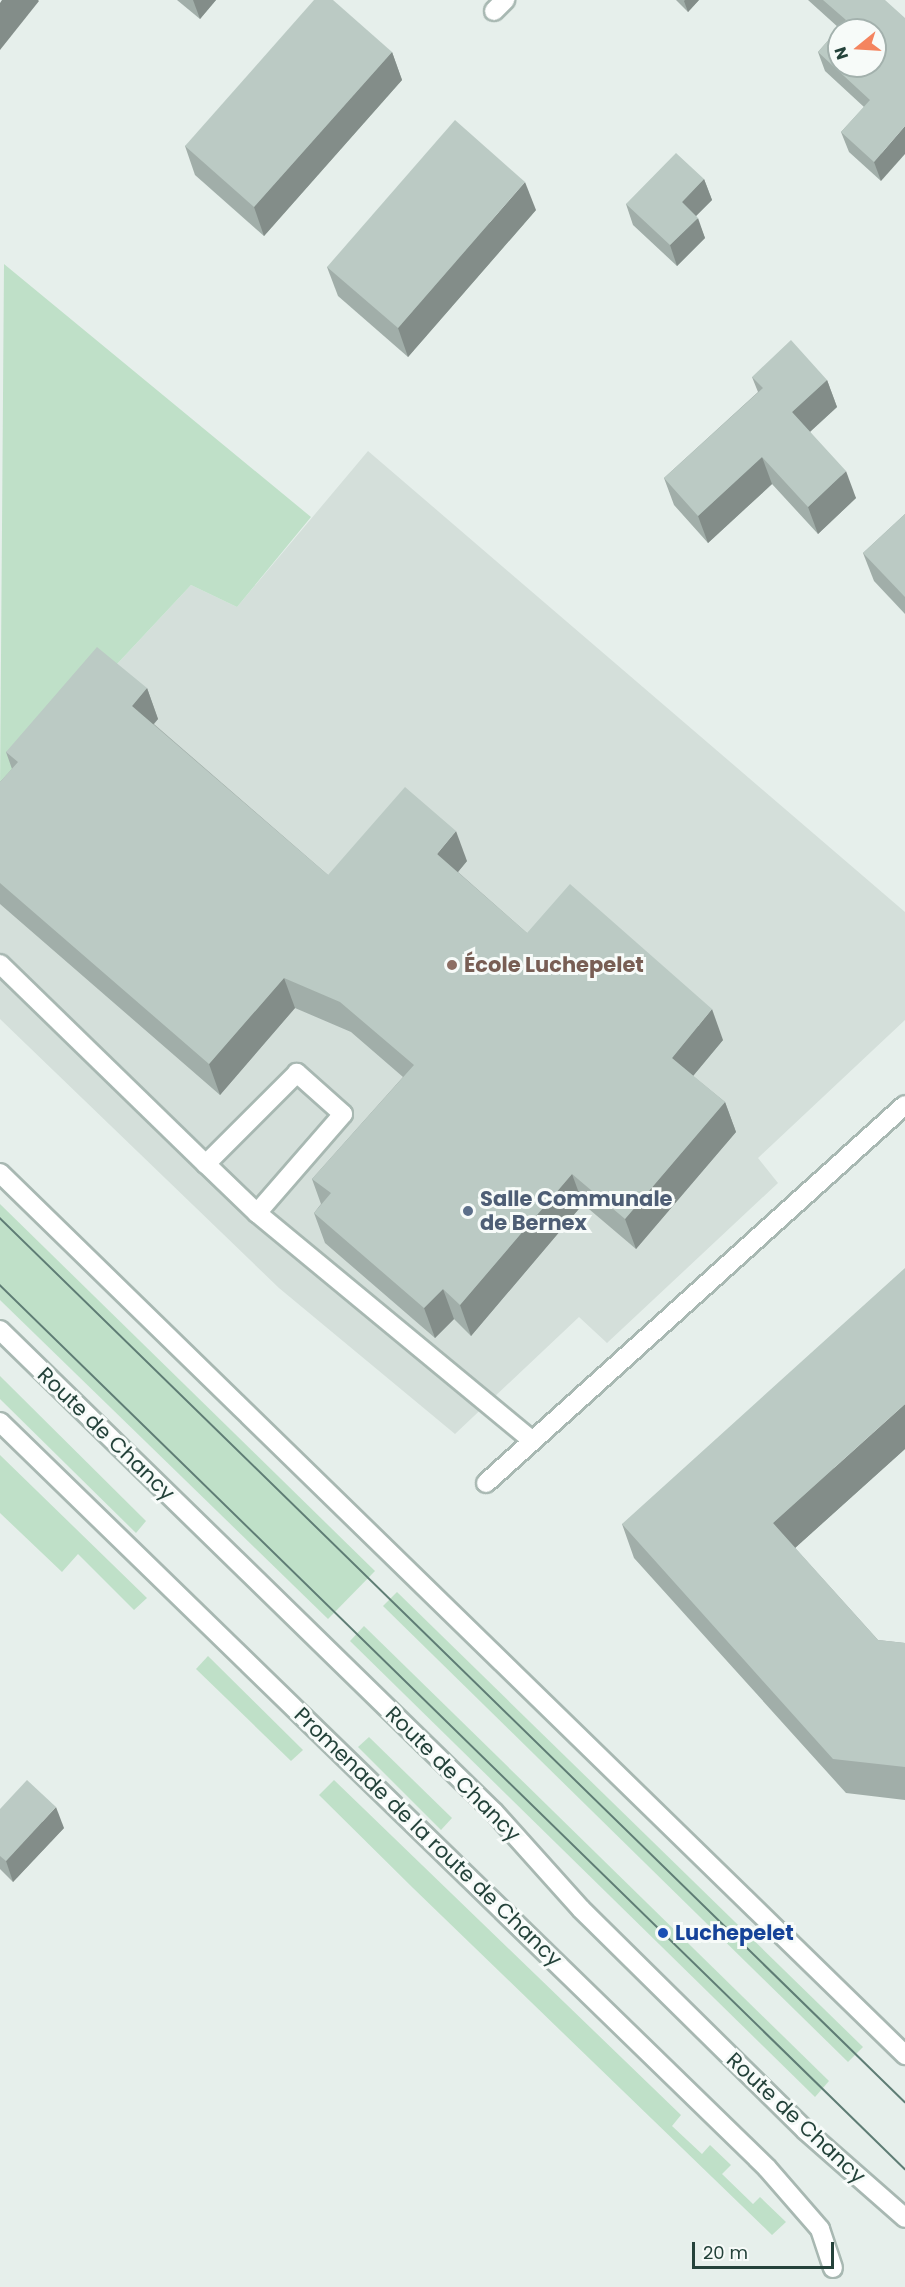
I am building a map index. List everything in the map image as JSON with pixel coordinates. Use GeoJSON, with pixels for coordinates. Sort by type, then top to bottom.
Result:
{"type":"FeatureCollection","features":[{"type":"Feature","properties":{"kind":"main road"},"geometry":{"type":"LineString","coordinates":[[0,964],[257,1213],[531,1440]]}},
{"type":"Feature","properties":{"kind":"main road"},"geometry":{"type":"LineString","coordinates":[[206,1164],[297,1073],[343,1114],[257,1213]]}},
{"type":"Feature","properties":{"kind":"main road"},"geometry":{"type":"LineString","coordinates":[[486,1483],[905,1105]]}},
{"type":"Feature","properties":{"kind":"main road"},"geometry":{"type":"LineString","coordinates":[[0,1173],[905,2055]]}},
{"type":"Feature","properties":{"kind":"main road","name":"Route de Chancy"},"geometry":{"type":"LineString","coordinates":[[0,1330],[494,1812],[580,1909],[805,2130],[905,2218]]}},
{"type":"Feature","properties":{"kind":"main road","name":"Promenade de la route de Chancy"},"geometry":{"type":"LineString","coordinates":[[0,1422],[768,2168],[820,2229],[833,2268]]}},
{"type":"Feature","properties":{"kind":"shaded area","name":"École Luchepelet"},"geometry":{"type":"Polygon","coordinates":[[[368,451],[905,912],[905,1020],[758,1158],[778,1183],[607,1343],[579,1317],[455,1434],[279,1288],[0,1019],[0,789],[191,585],[237,607],[368,451]]]}},
{"type":"Feature","properties":{"kind":"green space"},"geometry":{"type":"Polygon","coordinates":[[[4,264],[311,517],[237,607],[191,585],[0,789],[4,264]]]}},
{"type":"Feature","properties":{"kind":"green space"},"geometry":{"type":"Polygon","coordinates":[[[0,1204],[375,1571],[328,1619],[0,1300],[0,1204]]]}},
{"type":"Feature","properties":{"kind":"green space"},"geometry":{"type":"Polygon","coordinates":[[[0,1376],[146,1521],[136,1533],[0,1399],[0,1376]]]}},
{"type":"Feature","properties":{"kind":"green space"},"geometry":{"type":"Polygon","coordinates":[[[0,1455],[147,1598],[134,1610],[78,1554],[62,1572],[0,1513],[0,1455]]]}},
{"type":"Feature","properties":{"kind":"green space"},"geometry":{"type":"Polygon","coordinates":[[[397,1592],[863,2047],[848,2062],[383,1606],[397,1592]]]}},
{"type":"Feature","properties":{"kind":"green space"},"geometry":{"type":"Polygon","coordinates":[[[364,1626],[829,2081],[815,2097],[350,1641],[364,1626]]]}},
{"type":"Feature","properties":{"kind":"green space"},"geometry":{"type":"Polygon","coordinates":[[[208,1656],[303,1750],[291,1761],[196,1669],[208,1656]]]}},
{"type":"Feature","properties":{"kind":"green space"},"geometry":{"type":"Polygon","coordinates":[[[369,1737],[452,1818],[441,1830],[358,1747],[369,1737]]]}},
{"type":"Feature","properties":{"kind":"green space"},"geometry":{"type":"Polygon","coordinates":[[[334,1780],[681,2115],[672,2126],[702,2154],[710,2145],[731,2165],[722,2174],[753,2204],[760,2197],[786,2222],[772,2235],[413,1888],[319,1795],[334,1780]]]}},
{"type":"Feature","properties":{"kind":"building"},"geometry":{"type":"Polygon","coordinates":[[[314,0],[333,0],[392,52],[254,207],[185,146],[314,0]]]}},
{"type":"Feature","properties":{"kind":"building"},"geometry":{"type":"Polygon","coordinates":[[[823,0],[885,0],[905,18],[905,126],[874,162],[841,132],[870,100],[846,78],[887,78],[887,18],[844,18],[823,0]]]}},
{"type":"Feature","properties":{"kind":"building"},"geometry":{"type":"Polygon","coordinates":[[[827,42],[827,60],[818,52],[827,42]]]}},
{"type":"Feature","properties":{"kind":"building"},"geometry":{"type":"Polygon","coordinates":[[[455,120],[525,182],[398,328],[327,267],[455,120]]]}},
{"type":"Feature","properties":{"kind":"building"},"geometry":{"type":"Polygon","coordinates":[[[676,153],[704,179],[682,202],[698,218],[670,245],[626,204],[676,153]]]}},
{"type":"Feature","properties":{"kind":"building"},"geometry":{"type":"Polygon","coordinates":[[[791,340],[827,380],[792,412],[846,471],[808,507],[762,457],[698,516],[664,478],[763,388],[752,377],[791,340]]]}},
{"type":"Feature","properties":{"kind":"building"},"geometry":{"type":"Polygon","coordinates":[[[905,514],[905,597],[863,553],[905,514]]]}},
{"type":"Feature","properties":{"kind":"building"},"geometry":{"type":"Polygon","coordinates":[[[97,647],[147,688],[132,706],[328,875],[405,787],[456,831],[437,854],[527,933],[570,884],[712,1009],[672,1058],[725,1102],[625,1219],[572,1174],[460,1305],[443,1289],[424,1308],[314,1213],[331,1193],[312,1179],[414,1065],[340,1002],[284,978],[209,1064],[0,883],[0,782],[18,762],[6,752],[97,647]]]}},
{"type":"Feature","properties":{"kind":"building"},"geometry":{"type":"Polygon","coordinates":[[[905,1268],[905,1404],[773,1523],[878,1640],[905,1643],[905,1767],[833,1759],[622,1524],[905,1268]]]}},
{"type":"Feature","properties":{"kind":"building"},"geometry":{"type":"Polygon","coordinates":[[[27,1780],[56,1807],[6,1861],[0,1856],[0,1809],[27,1780]]]}},
{"type":"Feature","properties":{"kind":"tram line"},"geometry":{"type":"LineString","coordinates":[[0,1218],[905,2102]]}},
{"type":"Feature","properties":{"kind":"tram line"},"geometry":{"type":"LineString","coordinates":[[0,1285],[905,2169]]}},
{"type":"Feature","properties":{"kind":"place","name":"École Luchepelet"},"geometry":{"type":"Point","coordinates":[452,965]}},
{"type":"Feature","properties":{"kind":"place","name":"Salle Communale de Bernex"},"geometry":{"type":"Point","coordinates":[468,1211]}},
{"type":"Feature","properties":{"kind":"place","name":"Luchepelet"},"geometry":{"type":"Point","coordinates":[663,1933]}}]}
